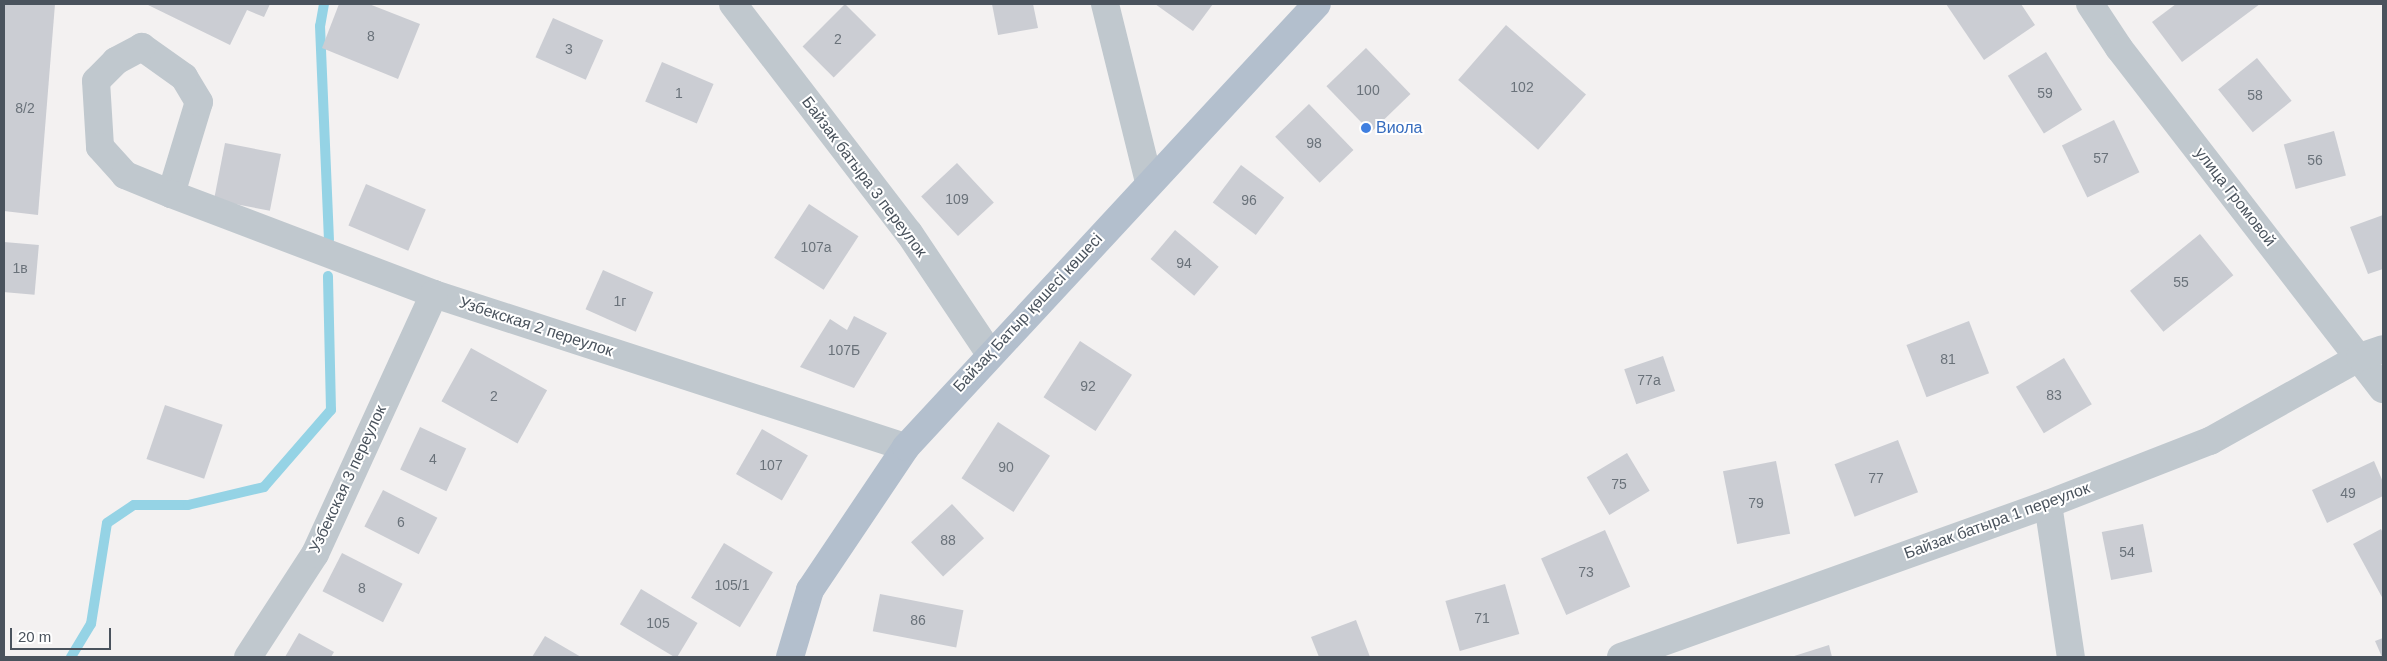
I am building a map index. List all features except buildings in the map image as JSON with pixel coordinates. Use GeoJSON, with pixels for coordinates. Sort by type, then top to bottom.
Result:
{"type":"FeatureCollection","features":[{"type":"Feature","properties":{"kind":"main road","name":"Байзақ Батыр қөшесі көшесі"},"geometry":{"type":"LineString","coordinates":[[790,657],[810,590],[906,447],[1149,182],[1318,4]]}},
{"type":"Feature","properties":{"kind":"street","name":"Байзак батыра 3 переулок"},"geometry":{"type":"LineString","coordinates":[[732,4],[909,233],[990,354]]}},
{"type":"Feature","properties":{"kind":"street"},"geometry":{"type":"LineString","coordinates":[[1105,4],[1149,182]]}},
{"type":"Feature","properties":{"kind":"street","name":"улица Громовой"},"geometry":{"type":"LineString","coordinates":[[2090,4],[2119,48],[2372,353],[2383,389]]}},
{"type":"Feature","properties":{"kind":"street","name":"Узбекская 2 переулок"},"geometry":{"type":"LineString","coordinates":[[171,194],[199,102],[184,77],[142,47],[116,61],[96,81],[100,147],[125,175],[171,194],[434,294],[906,447]]}},
{"type":"Feature","properties":{"kind":"street","name":"Узбекская 3 переулок"},"geometry":{"type":"LineString","coordinates":[[248,657],[315,554],[434,294]]}},
{"type":"Feature","properties":{"kind":"street","name":"Байзак батыра 1 переулок"},"geometry":{"type":"LineString","coordinates":[[1621,657],[2048,504],[2210,441],[2372,353]]}},
{"type":"Feature","properties":{"kind":"street"},"geometry":{"type":"LineString","coordinates":[[2048,504],[2071,657]]}},
{"type":"Feature","properties":{"kind":"waterway"},"geometry":{"type":"LineString","coordinates":[[324,4],[320,26],[329,240]]}},
{"type":"Feature","properties":{"kind":"waterway"},"geometry":{"type":"LineString","coordinates":[[71,657],[91,624],[107,523],[134,505],[188,505],[264,487],[331,410],[328,276]]}},
{"type":"Feature","properties":{"kind":"place","name":"Виола"},"geometry":{"type":"Point","coordinates":[1366,128]}}]}
